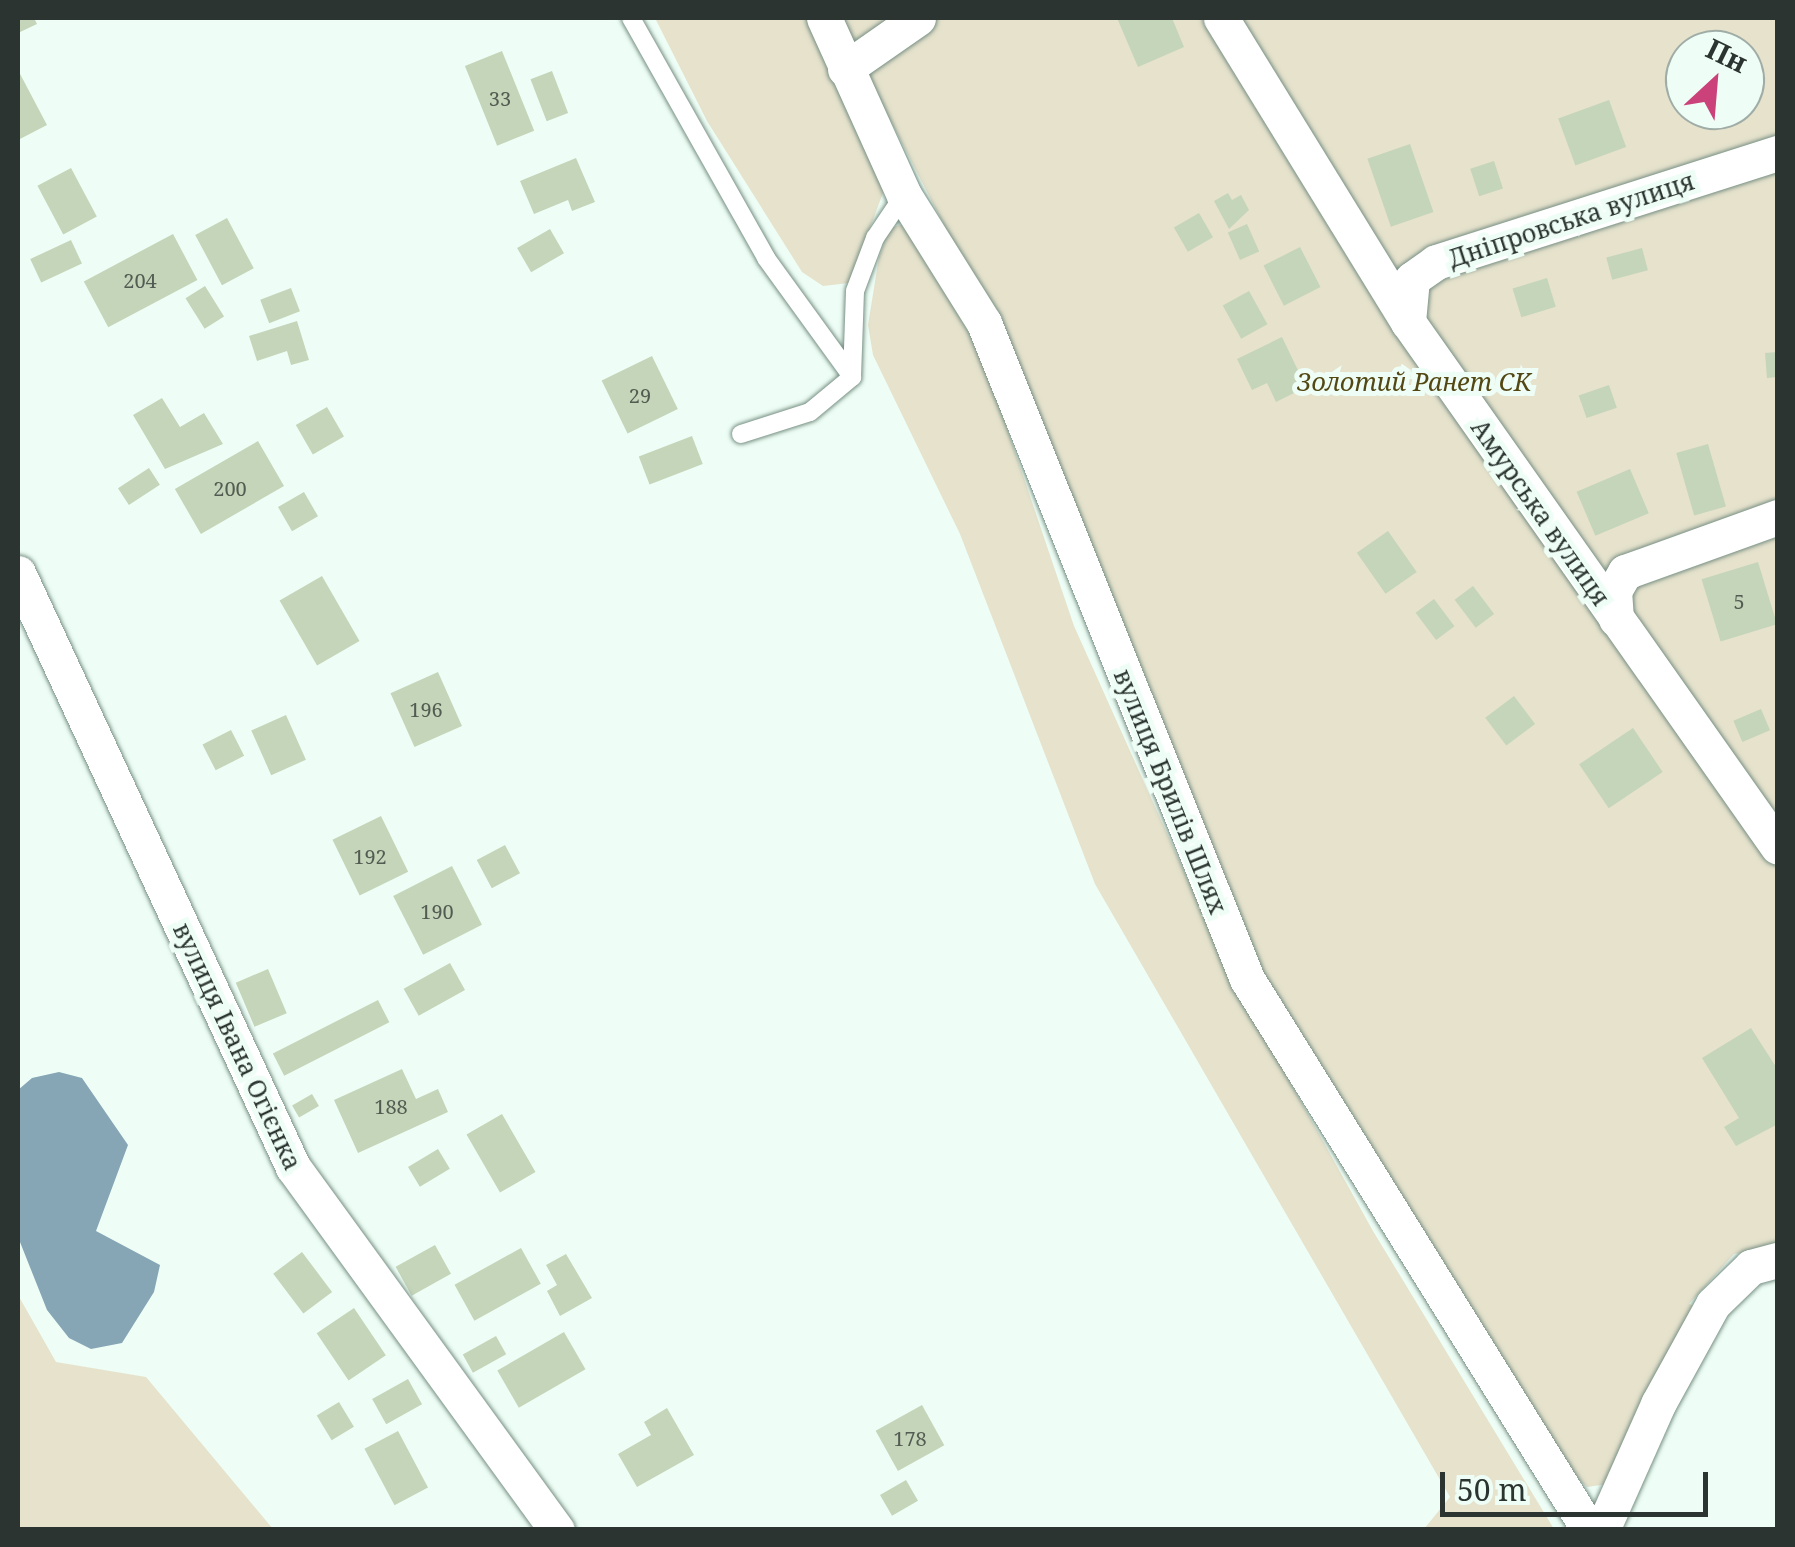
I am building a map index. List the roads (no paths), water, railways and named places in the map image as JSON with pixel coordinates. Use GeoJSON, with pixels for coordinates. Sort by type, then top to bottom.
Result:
{"type":"FeatureCollection","features":[{"type":"Feature","properties":{"kind":"street","name":"вулиця Брилів Шлях"},"geometry":{"type":"LineString","coordinates":[[824,18],[904,195],[984,323],[1247,980],[1589,1530]]}},
{"type":"Feature","properties":{"kind":"street"},"geometry":{"type":"LineString","coordinates":[[845,69],[918,18]]}},
{"type":"Feature","properties":{"kind":"street","name":"Амурська вулиця"},"geometry":{"type":"LineString","coordinates":[[1221,18],[1408,322],[1778,847]]}},
{"type":"Feature","properties":{"kind":"street","name":"Дніпровська вулиця"},"geometry":{"type":"LineString","coordinates":[[1408,322],[1404,308],[1412,279],[1436,262],[1778,153]]}},
{"type":"Feature","properties":{"kind":"street"},"geometry":{"type":"LineString","coordinates":[[1616,620],[1614,591],[1625,572],[1778,518]]}},
{"type":"Feature","properties":{"kind":"street","name":"вулиця Івана Огієнка"},"geometry":{"type":"LineString","coordinates":[[18,573],[293,1167],[557,1530]]}},
{"type":"Feature","properties":{"kind":"street"},"geometry":{"type":"LineString","coordinates":[[1602,1530],[1658,1404],[1713,1304],[1730,1282],[1778,1260]]}},
{"type":"Feature","properties":{"kind":"lane"},"geometry":{"type":"LineString","coordinates":[[632,18],[766,258],[852,377]]}},
{"type":"Feature","properties":{"kind":"lane"},"geometry":{"type":"LineString","coordinates":[[742,434],[810,412],[852,377],[856,291],[876,238],[904,195]]}},
{"type":"Feature","properties":{"kind":"water"},"geometry":{"type":"Polygon","coordinates":[[[59,1072],[82,1078],[128,1145],[96,1231],[160,1265],[154,1292],[122,1343],[91,1349],[69,1338],[47,1310],[18,1237],[18,1090],[32,1078],[59,1072]]]}},
{"type":"Feature","properties":{"kind":"park label","name":"Золотий Ранет СК"},"geometry":{"type":"Point","coordinates":[1414,381]}}]}
